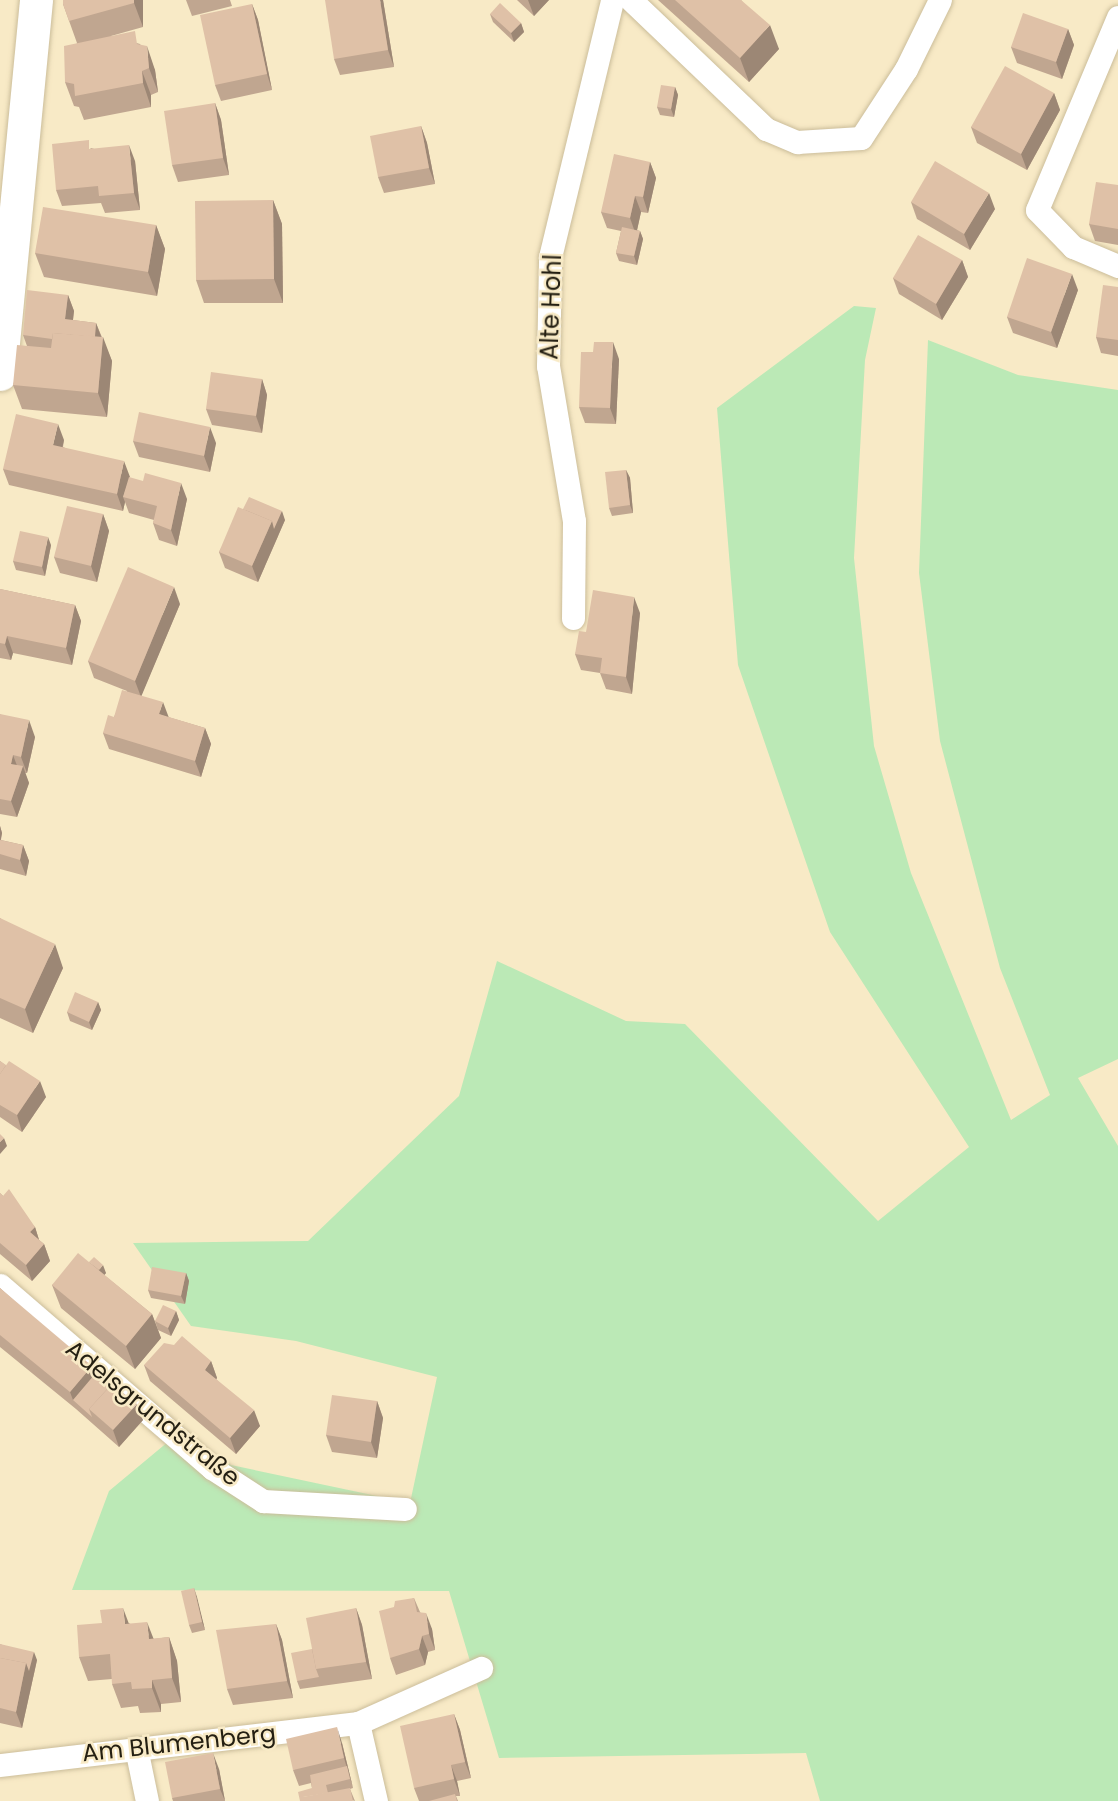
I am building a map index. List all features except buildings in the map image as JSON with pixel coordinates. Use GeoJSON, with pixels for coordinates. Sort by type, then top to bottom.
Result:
{"type":"FeatureCollection","features":[{"type":"Feature","properties":{"kind":"main road"},"geometry":{"type":"LineString","coordinates":[[0,374],[36,0]]}},
{"type":"Feature","properties":{"kind":"street","name":"Alte Hohl"},"geometry":{"type":"LineString","coordinates":[[573,618],[574,521],[548,366],[550,257],[612,0]]}},
{"type":"Feature","properties":{"kind":"street"},"geometry":{"type":"LineString","coordinates":[[631,0],[766,129],[797,142],[861,138],[906,69],[940,0]]}},
{"type":"Feature","properties":{"kind":"street"},"geometry":{"type":"LineString","coordinates":[[1118,17],[1037,210],[1073,247],[1118,266]]}},
{"type":"Feature","properties":{"kind":"street","name":"Adelsgrundstraße"},"geometry":{"type":"LineString","coordinates":[[0,1286],[212,1468],[263,1501],[405,1510]]}},
{"type":"Feature","properties":{"kind":"street","name":"Am Blumenberg"},"geometry":{"type":"LineString","coordinates":[[0,1765],[358,1723],[481,1668]]}},
{"type":"Feature","properties":{"kind":"street"},"geometry":{"type":"LineString","coordinates":[[358,1723],[376,1801]]}},
{"type":"Feature","properties":{"kind":"street"},"geometry":{"type":"LineString","coordinates":[[136,1748],[146,1801]]}},
{"type":"Feature","properties":{"kind":"green space"},"geometry":{"type":"Polygon","coordinates":[[[854,306],[876,308],[865,360],[854,558],[874,746],[911,873],[1011,1120],[1050,1095],[1000,968],[940,741],[919,573],[928,340],[1018,375],[1118,390],[1118,1059],[1078,1078],[1118,1146],[1118,1801],[820,1801],[806,1753],[499,1758],[449,1591],[72,1590],[109,1491],[181,1431],[231,1465],[410,1503],[437,1377],[296,1341],[191,1326],[133,1243],[308,1241],[459,1096],[497,961],[626,1021],[685,1024],[878,1221],[969,1147],[830,932],[738,665],[717,408],[854,306]]]}}]}
